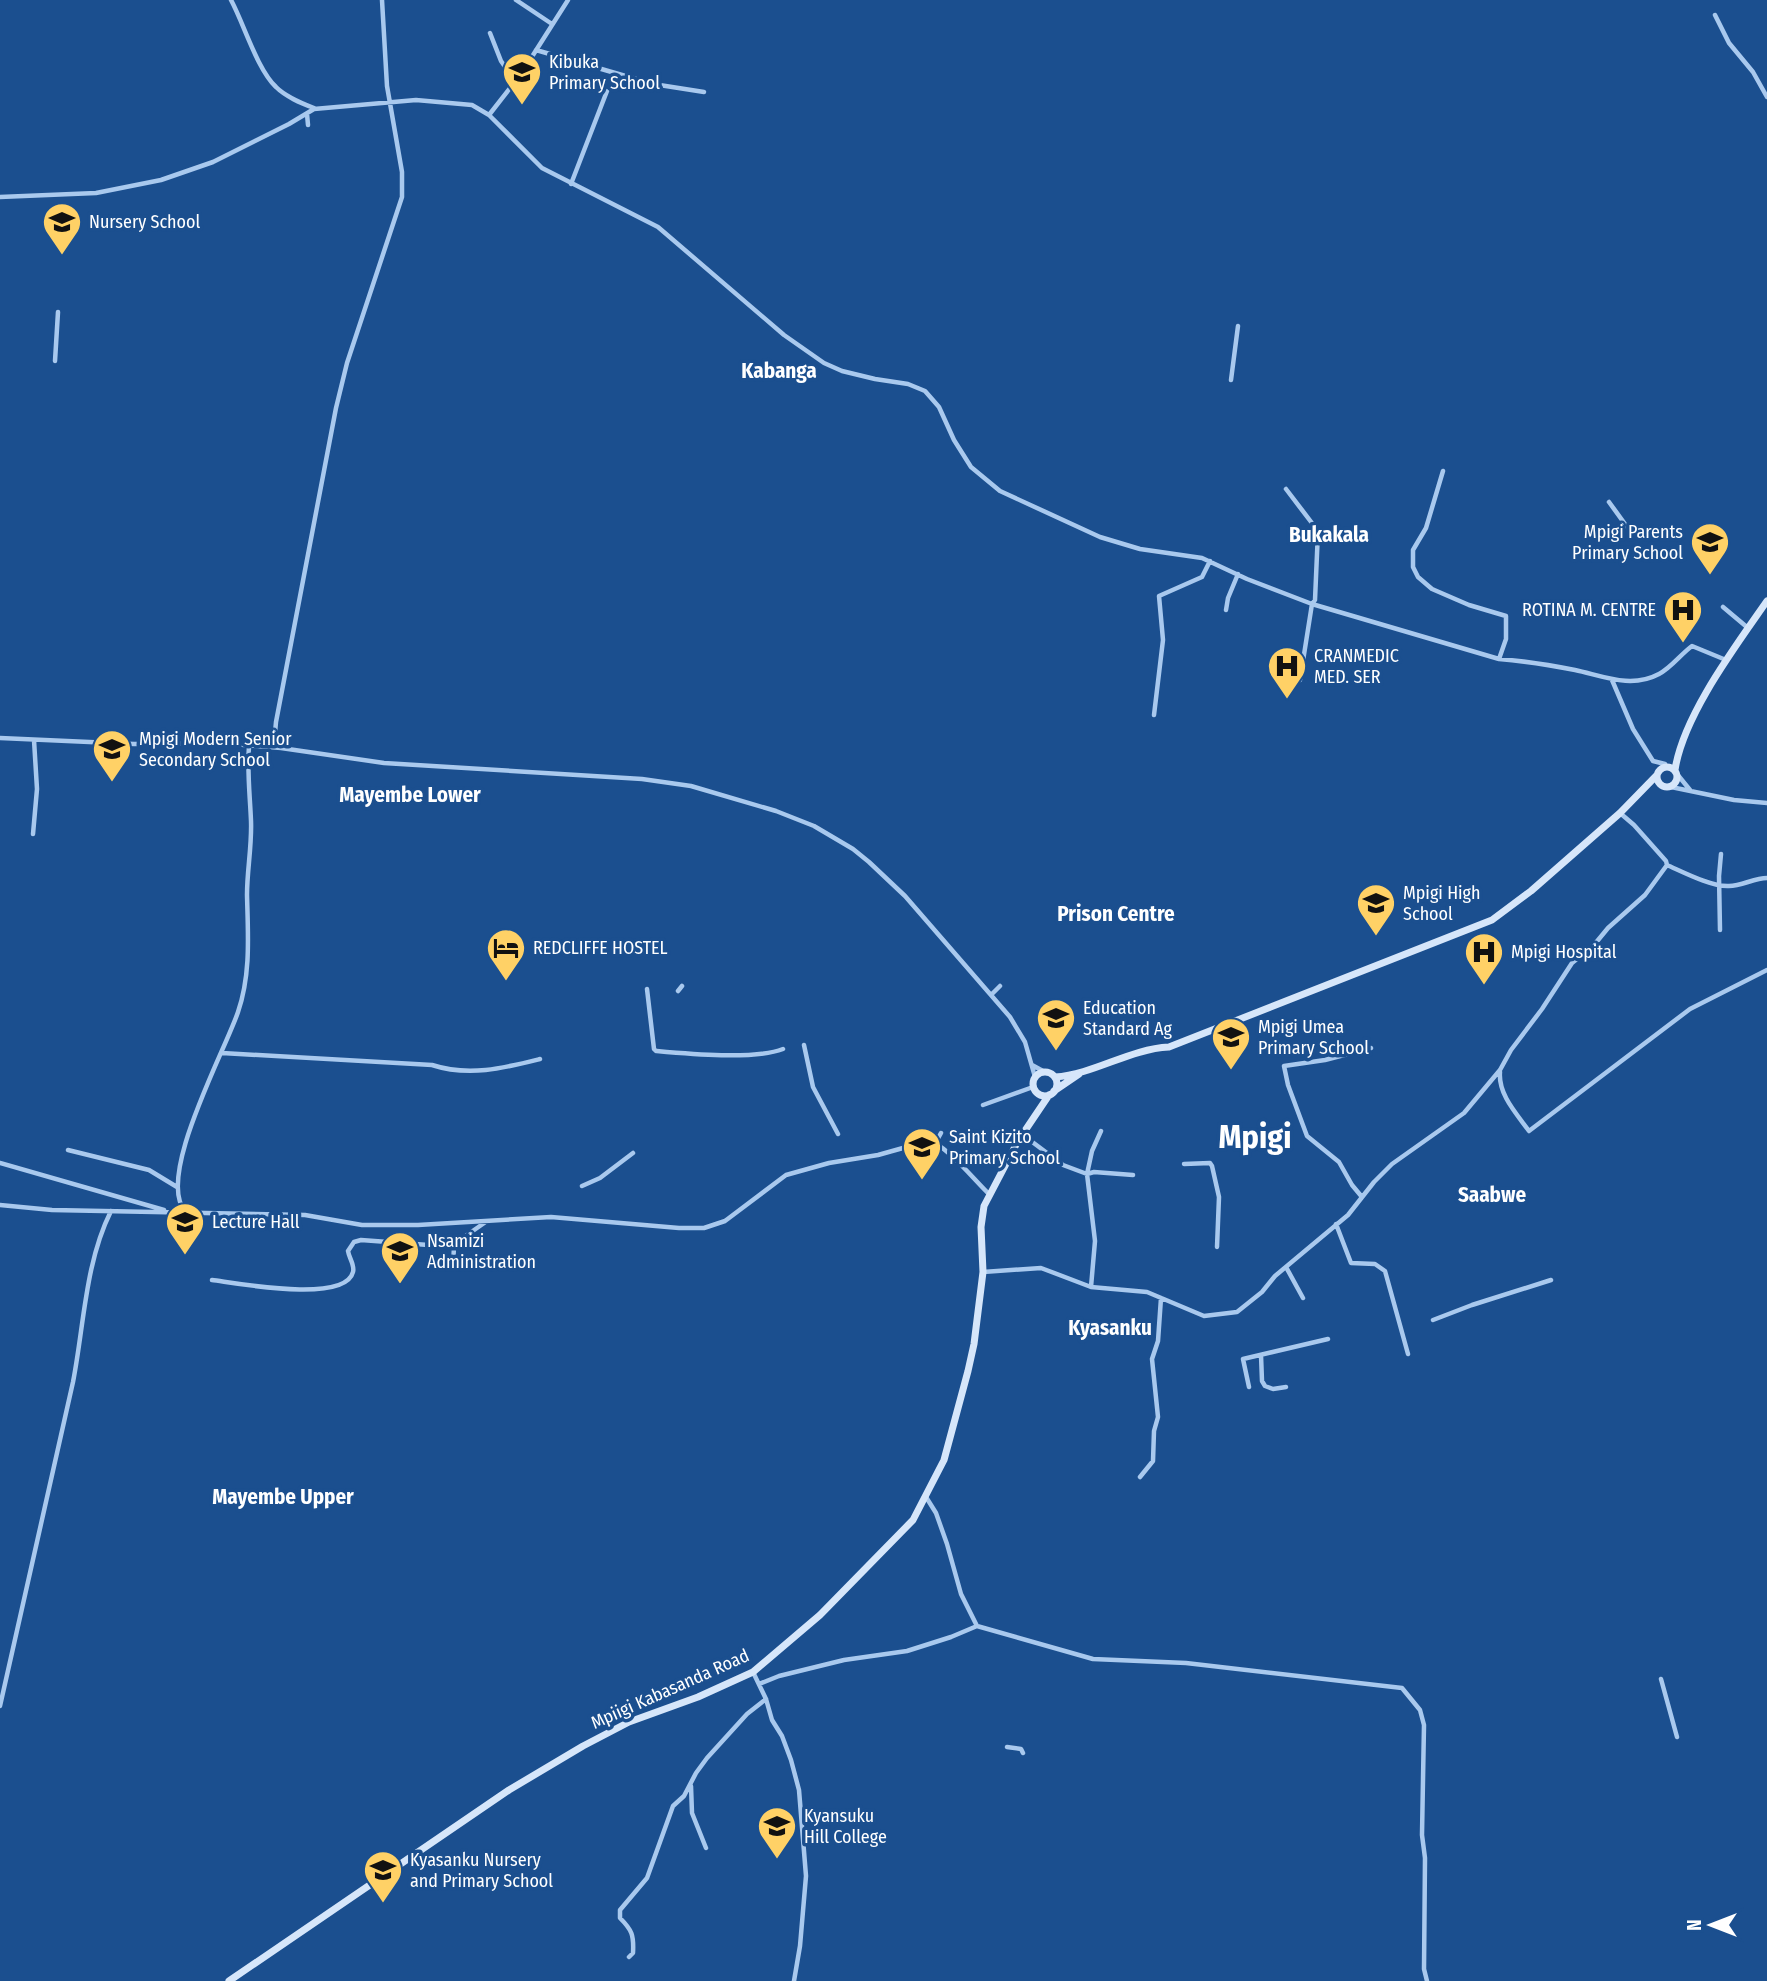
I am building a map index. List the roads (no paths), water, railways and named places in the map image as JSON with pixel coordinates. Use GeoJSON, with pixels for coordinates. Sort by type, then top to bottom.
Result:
{"type":"FeatureCollection","features":[{"type":"Feature","properties":{"kind":"main road"},"geometry":{"type":"LineString","coordinates":[[1661,786],[1657,775],[1678,751],[1726,660],[1767,601]]}},
{"type":"Feature","properties":{"kind":"main road"},"geometry":{"type":"LineString","coordinates":[[1640,790],[1671,787],[1675,783],[1678,751]]}},
{"type":"Feature","properties":{"kind":"main road"},"geometry":{"type":"LineString","coordinates":[[1664,765],[1676,772]]}},
{"type":"Feature","properties":{"kind":"main road","name":"Mpiigi Kabasanda Road"},"geometry":{"type":"LineString","coordinates":[[1055,1077],[1086,1070],[1152,1048],[1169,1047],[1492,920],[1531,891],[1620,813],[1657,775]]}},
{"type":"Feature","properties":{"kind":"main road","name":"Mpiigi Kabasanda Road"},"geometry":{"type":"LineString","coordinates":[[229,1981],[509,1790],[572,1752],[629,1722],[698,1697],[753,1672],[820,1615],[913,1520],[944,1460],[968,1371],[983,1272],[981,1227],[984,1206],[1037,1112],[1052,1093],[1086,1070]]}},
{"type":"Feature","properties":{"kind":"main road"},"geometry":{"type":"LineString","coordinates":[[1042,1071],[1049,1072],[1055,1077],[1057,1086],[1052,1093],[1035,1091],[1035,1077],[1042,1071]]}},
{"type":"Feature","properties":{"kind":"main road","name":"Mpiigi Kabasanda Road"},"geometry":{"type":"LineString","coordinates":[[1035,1091],[1037,1112]]}},
{"type":"Feature","properties":{"kind":"street"},"geometry":{"type":"LineString","coordinates":[[231,0],[257,58],[274,86],[286,96],[314,108],[416,100],[472,105],[489,115],[542,169],[658,227],[784,335],[824,363],[842,372],[908,384],[925,391],[939,407],[954,440],[971,467],[1000,491],[1100,537],[1140,549],[1202,558],[1312,604],[1499,659],[1531,662],[1612,680],[1638,682],[1662,673],[1692,646],[1726,660]]}},
{"type":"Feature","properties":{"kind":"street"},"geometry":{"type":"LineString","coordinates":[[281,748],[275,733],[276,722],[336,408],[347,363],[402,197],[402,172],[387,86],[383,0]]}},
{"type":"Feature","properties":{"kind":"street"},"geometry":{"type":"LineString","coordinates":[[516,0],[552,24]]}},
{"type":"Feature","properties":{"kind":"street"},"geometry":{"type":"LineString","coordinates":[[489,115],[515,81],[568,0]]}},
{"type":"Feature","properties":{"kind":"street"},"geometry":{"type":"LineString","coordinates":[[1716,15],[1729,43],[1753,72],[1767,97]]}},
{"type":"Feature","properties":{"kind":"street"},"geometry":{"type":"LineString","coordinates":[[489,33],[501,61],[515,81]]}},
{"type":"Feature","properties":{"kind":"street"},"geometry":{"type":"LineString","coordinates":[[536,50],[653,84],[704,92]]}},
{"type":"Feature","properties":{"kind":"street"},"geometry":{"type":"LineString","coordinates":[[571,184],[607,91]]}},
{"type":"Feature","properties":{"kind":"street"},"geometry":{"type":"LineString","coordinates":[[0,197],[96,193],[161,180],[213,162],[314,108]]}},
{"type":"Feature","properties":{"kind":"street"},"geometry":{"type":"LineString","coordinates":[[307,114],[308,125]]}},
{"type":"Feature","properties":{"kind":"street"},"geometry":{"type":"LineString","coordinates":[[55,361],[58,312]]}},
{"type":"Feature","properties":{"kind":"street"},"geometry":{"type":"LineString","coordinates":[[1231,380],[1238,326]]}},
{"type":"Feature","properties":{"kind":"street"},"geometry":{"type":"LineString","coordinates":[[1443,471],[1426,528],[1413,550],[1413,567],[1418,577],[1432,589],[1469,605],[1506,616],[1506,639],[1499,659]]}},
{"type":"Feature","properties":{"kind":"street"},"geometry":{"type":"LineString","coordinates":[[1286,489],[1318,531],[1315,600],[1312,604],[1300,680]]}},
{"type":"Feature","properties":{"kind":"street"},"geometry":{"type":"LineString","coordinates":[[1609,502],[1630,531]]}},
{"type":"Feature","properties":{"kind":"street"},"geometry":{"type":"LineString","coordinates":[[1154,715],[1163,640],[1159,596],[1202,577],[1210,561]]}},
{"type":"Feature","properties":{"kind":"street"},"geometry":{"type":"LineString","coordinates":[[1226,610],[1227,598],[1238,574]]}},
{"type":"Feature","properties":{"kind":"street"},"geometry":{"type":"LineString","coordinates":[[1723,607],[1748,628]]}},
{"type":"Feature","properties":{"kind":"street"},"geometry":{"type":"LineString","coordinates":[[1612,680],[1638,739],[1653,761],[1664,765]]}},
{"type":"Feature","properties":{"kind":"street"},"geometry":{"type":"LineString","coordinates":[[0,738],[134,744],[222,743],[281,748],[384,763],[674,783],[776,811],[814,826],[869,862],[905,896],[940,940],[1010,1017],[1025,1042],[1035,1077]]}},
{"type":"Feature","properties":{"kind":"street"},"geometry":{"type":"LineString","coordinates":[[33,834],[37,789],[34,740]]}},
{"type":"Feature","properties":{"kind":"street"},"geometry":{"type":"LineString","coordinates":[[186,1213],[177,1197],[184,1143],[239,1012],[248,962],[247,867],[251,848],[249,746]]}},
{"type":"Feature","properties":{"kind":"street"},"geometry":{"type":"LineString","coordinates":[[1676,772],[1691,791]]}},
{"type":"Feature","properties":{"kind":"street"},"geometry":{"type":"LineString","coordinates":[[1671,787],[1734,800],[1767,803]]}},
{"type":"Feature","properties":{"kind":"street"},"geometry":{"type":"LineString","coordinates":[[1620,813],[1664,858],[1667,865],[1719,885],[1731,886],[1767,878]]}},
{"type":"Feature","properties":{"kind":"street"},"geometry":{"type":"LineString","coordinates":[[1720,930],[1721,854]]}},
{"type":"Feature","properties":{"kind":"street"},"geometry":{"type":"LineString","coordinates":[[983,1272],[1038,1268],[1091,1286],[1141,1290],[1204,1315],[1237,1312],[1352,1210],[1392,1164],[1464,1113],[1500,1070],[1511,1049],[1542,1009],[1572,962],[1594,945],[1608,928],[1645,895],[1667,865]]}},
{"type":"Feature","properties":{"kind":"street"},"geometry":{"type":"LineString","coordinates":[[1500,1070],[1499,1081],[1503,1092],[1529,1131],[1690,1009],[1767,970]]}},
{"type":"Feature","properties":{"kind":"street"},"geometry":{"type":"LineString","coordinates":[[991,995],[1000,986]]}},
{"type":"Feature","properties":{"kind":"street"},"geometry":{"type":"LineString","coordinates":[[647,989],[656,1051],[768,1055],[783,1049]]}},
{"type":"Feature","properties":{"kind":"street"},"geometry":{"type":"LineString","coordinates":[[804,1045],[813,1087],[838,1134]]}},
{"type":"Feature","properties":{"kind":"street"},"geometry":{"type":"LineString","coordinates":[[1362,1197],[1339,1162],[1307,1136],[1287,1085],[1284,1066],[1325,1060],[1371,1048]]}},
{"type":"Feature","properties":{"kind":"street"},"geometry":{"type":"LineString","coordinates":[[222,1053],[493,1071],[540,1059]]}},
{"type":"Feature","properties":{"kind":"street"},"geometry":{"type":"LineString","coordinates":[[1031,1064],[1042,1071]]}},
{"type":"Feature","properties":{"kind":"street"},"geometry":{"type":"LineString","coordinates":[[983,1105],[1035,1091]]}},
{"type":"Feature","properties":{"kind":"street"},"geometry":{"type":"LineString","coordinates":[[1091,1286],[1095,1241],[1087,1174],[1092,1151],[1101,1130]]}},
{"type":"Feature","properties":{"kind":"street"},"geometry":{"type":"LineString","coordinates":[[936,1142],[942,1133]]}},
{"type":"Feature","properties":{"kind":"street"},"geometry":{"type":"LineString","coordinates":[[1022,1135],[1063,1165],[1087,1174],[1094,1172],[1133,1175]]}},
{"type":"Feature","properties":{"kind":"street"},"geometry":{"type":"LineString","coordinates":[[0,1205],[111,1211],[305,1215],[362,1224],[418,1225],[551,1217],[704,1228],[724,1221],[786,1175],[829,1163],[878,1155],[920,1142],[936,1142],[989,1194]]}},
{"type":"Feature","properties":{"kind":"street"},"geometry":{"type":"LineString","coordinates":[[68,1150],[149,1170],[177,1186]]}},
{"type":"Feature","properties":{"kind":"street"},"geometry":{"type":"LineString","coordinates":[[582,1186],[600,1178],[633,1153]]}},
{"type":"Feature","properties":{"kind":"street"},"geometry":{"type":"LineString","coordinates":[[0,1163],[170,1212]]}},
{"type":"Feature","properties":{"kind":"street"},"geometry":{"type":"LineString","coordinates":[[1184,1164],[1210,1163],[1212,1166],[1219,1197],[1217,1247]]}},
{"type":"Feature","properties":{"kind":"street"},"geometry":{"type":"LineString","coordinates":[[0,1706],[73,1382],[95,1255],[102,1229],[111,1211]]}},
{"type":"Feature","properties":{"kind":"street"},"geometry":{"type":"LineString","coordinates":[[212,1280],[289,1290],[328,1287],[352,1275],[354,1269],[348,1251],[354,1242],[361,1240],[442,1246],[457,1242],[488,1221]]}},
{"type":"Feature","properties":{"kind":"street"},"geometry":{"type":"LineString","coordinates":[[1336,1224],[1351,1263],[1375,1264],[1385,1270],[1408,1354]]}},
{"type":"Feature","properties":{"kind":"street"},"geometry":{"type":"LineString","coordinates":[[453,1266],[454,1246],[457,1242]]}},
{"type":"Feature","properties":{"kind":"street"},"geometry":{"type":"LineString","coordinates":[[1286,1267],[1303,1298]]}},
{"type":"Feature","properties":{"kind":"street"},"geometry":{"type":"LineString","coordinates":[[1433,1320],[1551,1280]]}},
{"type":"Feature","properties":{"kind":"street"},"geometry":{"type":"LineString","coordinates":[[1140,1477],[1153,1461],[1154,1430],[1158,1417],[1152,1359],[1158,1341],[1161,1298]]}},
{"type":"Feature","properties":{"kind":"street"},"geometry":{"type":"LineString","coordinates":[[1249,1387],[1243,1359],[1328,1339]]}},
{"type":"Feature","properties":{"kind":"street"},"geometry":{"type":"LineString","coordinates":[[1261,1355],[1262,1381],[1265,1386],[1273,1389],[1286,1387]]}},
{"type":"Feature","properties":{"kind":"street"},"geometry":{"type":"LineString","coordinates":[[926,1497],[936,1513],[961,1594],[977,1626]]}},
{"type":"Feature","properties":{"kind":"street"},"geometry":{"type":"LineString","coordinates":[[759,1684],[779,1676],[844,1660],[907,1651],[977,1626],[1093,1659],[1186,1663],[1402,1688],[1420,1710],[1424,1725],[1422,1835],[1425,1858],[1424,1969],[1427,1981]]}},
{"type":"Feature","properties":{"kind":"street"},"geometry":{"type":"LineString","coordinates":[[753,1672],[794,1767],[802,1824],[805,1899],[794,1981]]}},
{"type":"Feature","properties":{"kind":"street"},"geometry":{"type":"LineString","coordinates":[[1661,1679],[1677,1737]]}},
{"type":"Feature","properties":{"kind":"street"},"geometry":{"type":"LineString","coordinates":[[629,1957],[633,1953],[631,1933],[629,1926],[620,1918],[620,1910],[648,1878],[673,1806],[691,1785],[707,1758],[747,1714],[766,1699]]}},
{"type":"Feature","properties":{"kind":"street"},"geometry":{"type":"LineString","coordinates":[[1007,1747],[1021,1749],[1023,1753]]}},
{"type":"Feature","properties":{"kind":"street"},"geometry":{"type":"LineString","coordinates":[[691,1785],[692,1813],[706,1848]]}},
{"type":"Feature","properties":{"kind":"place","name":"Kibuka Primary School"},"geometry":{"type":"Point","coordinates":[522,106]}},
{"type":"Feature","properties":{"kind":"place","name":"Nursery School"},"geometry":{"type":"Point","coordinates":[62,256]}},
{"type":"Feature","properties":{"kind":"place","name":"Mpigi Parents Primary School"},"geometry":{"type":"Point","coordinates":[1710,576]}},
{"type":"Feature","properties":{"kind":"place","name":"ROTINA M. CENTRE"},"geometry":{"type":"Point","coordinates":[1683,644]}},
{"type":"Feature","properties":{"kind":"place","name":"CRANMEDIC MED. SER"},"geometry":{"type":"Point","coordinates":[1287,700]}},
{"type":"Feature","properties":{"kind":"place","name":"Mpigi Modern Senior Secondary School"},"geometry":{"type":"Point","coordinates":[112,783]}},
{"type":"Feature","properties":{"kind":"place","name":"Mpigi High School"},"geometry":{"type":"Point","coordinates":[1376,937]}},
{"type":"Feature","properties":{"kind":"place","name":"REDCLIFFE HOSTEL"},"geometry":{"type":"Point","coordinates":[506,982]}},
{"type":"Feature","properties":{"kind":"place","name":"Mpigi Hospital"},"geometry":{"type":"Point","coordinates":[1484,986]}},
{"type":"Feature","properties":{"kind":"place","name":"Education Standard Ag"},"geometry":{"type":"Point","coordinates":[1056,1052]}},
{"type":"Feature","properties":{"kind":"place","name":"Mpigi Umea Primary School"},"geometry":{"type":"Point","coordinates":[1231,1071]}},
{"type":"Feature","properties":{"kind":"place","name":"Saint Kizito Primary School"},"geometry":{"type":"Point","coordinates":[922,1181]}},
{"type":"Feature","properties":{"kind":"place","name":"Lecture Hall"},"geometry":{"type":"Point","coordinates":[185,1256]}},
{"type":"Feature","properties":{"kind":"place","name":"Nsamizi Administration"},"geometry":{"type":"Point","coordinates":[400,1285]}},
{"type":"Feature","properties":{"kind":"place","name":"Kyansuku Hill College"},"geometry":{"type":"Point","coordinates":[777,1860]}},
{"type":"Feature","properties":{"kind":"place","name":"Kyasanku Nursery and Primary School"},"geometry":{"type":"Point","coordinates":[383,1904]}},
{"type":"Feature","properties":{"kind":"district","name":"Kabanga"},"geometry":{"type":"Point","coordinates":[779,371]}},
{"type":"Feature","properties":{"kind":"district","name":"Bukakala"},"geometry":{"type":"Point","coordinates":[1329,535]}},
{"type":"Feature","properties":{"kind":"district","name":"Mayembe Lower"},"geometry":{"type":"Point","coordinates":[410,795]}},
{"type":"Feature","properties":{"kind":"district","name":"Prison Centre"},"geometry":{"type":"Point","coordinates":[1116,914]}},
{"type":"Feature","properties":{"kind":"district","name":"Mpigi"},"geometry":{"type":"Point","coordinates":[1255,1137]}},
{"type":"Feature","properties":{"kind":"district","name":"Saabwe"},"geometry":{"type":"Point","coordinates":[1492,1195]}},
{"type":"Feature","properties":{"kind":"district","name":"Kyasanku"},"geometry":{"type":"Point","coordinates":[1110,1328]}},
{"type":"Feature","properties":{"kind":"district","name":"Mayembe Upper"},"geometry":{"type":"Point","coordinates":[283,1497]}}]}
